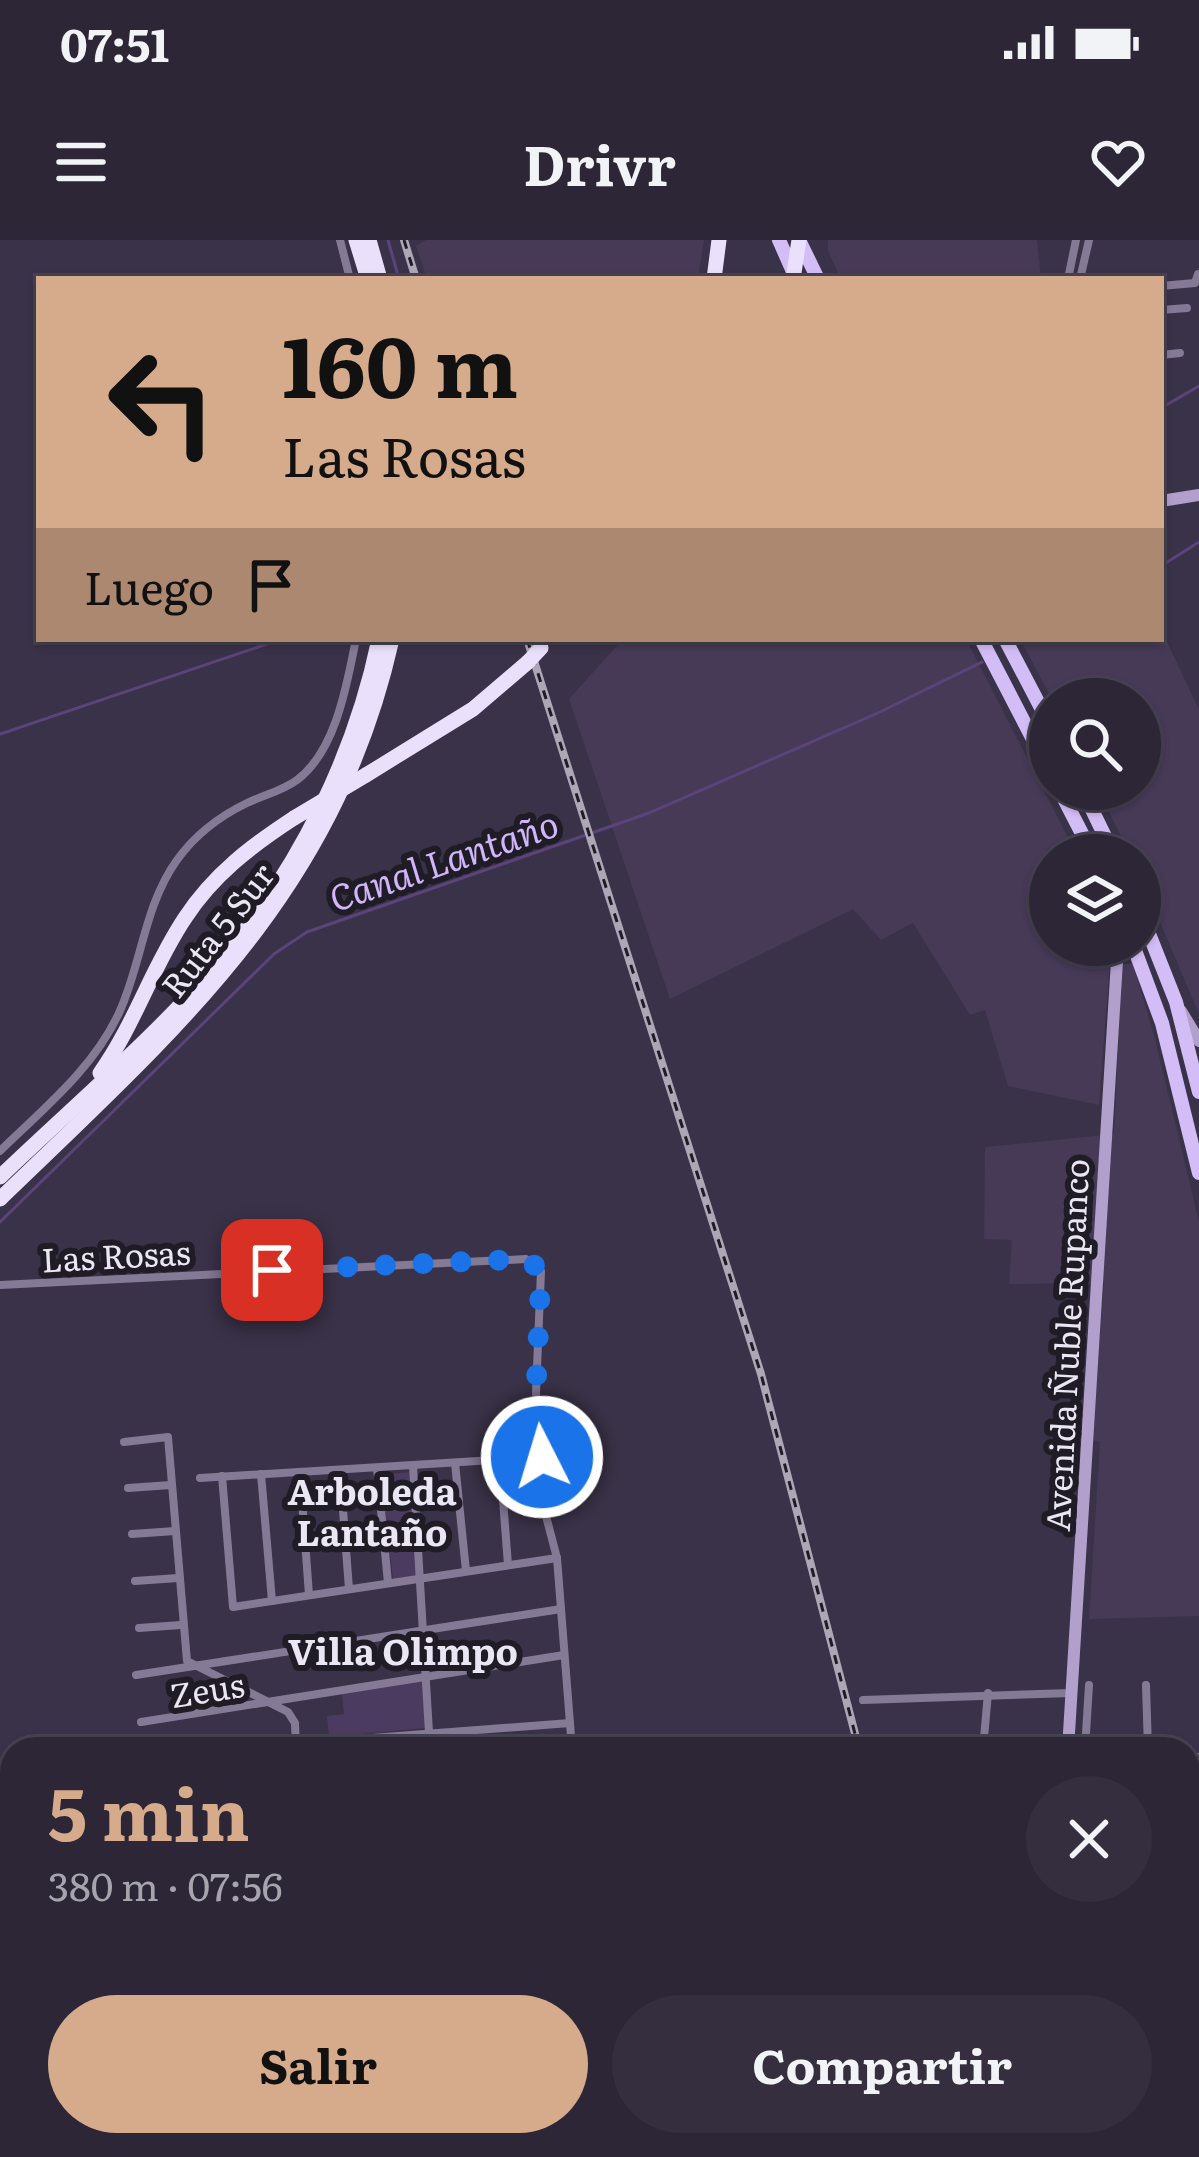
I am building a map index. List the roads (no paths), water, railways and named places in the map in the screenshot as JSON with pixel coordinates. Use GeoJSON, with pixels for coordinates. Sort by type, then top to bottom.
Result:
{"type":"FeatureCollection","features":[{"type":"Feature","properties":{"kind":"highway"},"geometry":{"type":"LineString","coordinates":[[356,240],[367,276]]}},
{"type":"Feature","properties":{"kind":"highway"},"geometry":{"type":"LineString","coordinates":[[369,240],[379,276]]}},
{"type":"Feature","properties":{"kind":"highway"},"geometry":{"type":"LineString","coordinates":[[714,276],[718,240]]}},
{"type":"Feature","properties":{"kind":"highway"},"geometry":{"type":"LineString","coordinates":[[795,276],[799,240]]}},
{"type":"Feature","properties":{"kind":"highway","name":"Ruta 5 Sur"},"geometry":{"type":"LineString","coordinates":[[0,1177],[206,978],[273,890],[337,772],[379,642]]}},
{"type":"Feature","properties":{"kind":"highway","name":"Ruta 5 Sur"},"geometry":{"type":"LineString","coordinates":[[0,1199],[200,1003],[279,904],[346,782],[373,711],[391,642]]}},
{"type":"Feature","properties":{"kind":"highway"},"geometry":{"type":"LineString","coordinates":[[78,1102],[130,1027],[169,944],[196,901],[239,856],[473,709],[547,642]]}},
{"type":"Feature","properties":{"kind":"main road"},"geometry":{"type":"LineString","coordinates":[[778,240],[794,276]]}},
{"type":"Feature","properties":{"kind":"main road"},"geometry":{"type":"LineString","coordinates":[[799,240],[817,276]]}},
{"type":"Feature","properties":{"kind":"main road"},"geometry":{"type":"LineString","coordinates":[[983,642],[1029,731]]}},
{"type":"Feature","properties":{"kind":"main road"},"geometry":{"type":"LineString","coordinates":[[1007,642],[1029,685]]}},
{"type":"Feature","properties":{"kind":"main road"},"geometry":{"type":"LineString","coordinates":[[1161,965],[1176,1002],[1199,1092]]}},
{"type":"Feature","properties":{"kind":"main road"},"geometry":{"type":"LineString","coordinates":[[1141,966],[1162,1023],[1199,1173]]}},
{"type":"Feature","properties":{"kind":"street"},"geometry":{"type":"LineString","coordinates":[[340,240],[349,276]]}},
{"type":"Feature","properties":{"kind":"street"},"geometry":{"type":"LineString","coordinates":[[1069,276],[1076,240]]}},
{"type":"Feature","properties":{"kind":"street"},"geometry":{"type":"LineString","coordinates":[[1081,276],[1089,240]]}},
{"type":"Feature","properties":{"kind":"street"},"geometry":{"type":"LineString","coordinates":[[1164,286],[1195,283],[1198,274]]}},
{"type":"Feature","properties":{"kind":"street"},"geometry":{"type":"LineString","coordinates":[[1164,310],[1187,308]]}},
{"type":"Feature","properties":{"kind":"street"},"geometry":{"type":"LineString","coordinates":[[1164,355],[1180,353]]}},
{"type":"Feature","properties":{"kind":"street"},"geometry":{"type":"LineString","coordinates":[[1164,501],[1199,495]]}},
{"type":"Feature","properties":{"kind":"street"},"geometry":{"type":"LineString","coordinates":[[0,1151],[78,1074],[106,1037],[124,1000],[152,908],[180,856],[219,819],[292,783],[315,760],[333,722],[355,642]]}},
{"type":"Feature","properties":{"kind":"street","name":"Avenida Ñuble Rupanco"},"geometry":{"type":"LineString","coordinates":[[1069,1737],[1117,966]]}},
{"type":"Feature","properties":{"kind":"street"},"geometry":{"type":"LineString","coordinates":[[1176,1002],[1199,1041]]}},
{"type":"Feature","properties":{"kind":"street"},"geometry":{"type":"LineString","coordinates":[[1179,1090],[1199,1092]]}},
{"type":"Feature","properties":{"kind":"street","name":"Las Rosas"},"geometry":{"type":"LineString","coordinates":[[0,1285],[526,1259],[541,1270],[536,1392],[548,1532],[557,1558],[571,1737]]}},
{"type":"Feature","properties":{"kind":"street"},"geometry":{"type":"LineString","coordinates":[[124,1442],[168,1437],[184,1653],[190,1665],[292,1717],[294,1737]]}},
{"type":"Feature","properties":{"kind":"street"},"geometry":{"type":"LineString","coordinates":[[200,1478],[542,1457]]}},
{"type":"Feature","properties":{"kind":"street"},"geometry":{"type":"LineString","coordinates":[[500,1460],[508,1565]]}},
{"type":"Feature","properties":{"kind":"street"},"geometry":{"type":"LineString","coordinates":[[455,1463],[466,1571]]}},
{"type":"Feature","properties":{"kind":"street"},"geometry":{"type":"LineString","coordinates":[[412,1466],[430,1737]]}},
{"type":"Feature","properties":{"kind":"street"},"geometry":{"type":"LineString","coordinates":[[377,1468],[388,1583]]}},
{"type":"Feature","properties":{"kind":"street"},"geometry":{"type":"LineString","coordinates":[[340,1470],[349,1589]]}},
{"type":"Feature","properties":{"kind":"street"},"geometry":{"type":"LineString","coordinates":[[300,1472],[310,1595]]}},
{"type":"Feature","properties":{"kind":"street"},"geometry":{"type":"LineString","coordinates":[[261,1474],[272,1600]]}},
{"type":"Feature","properties":{"kind":"street"},"geometry":{"type":"LineString","coordinates":[[222,1477],[233,1606],[557,1558]]}},
{"type":"Feature","properties":{"kind":"street"},"geometry":{"type":"LineString","coordinates":[[128,1488],[171,1485]]}},
{"type":"Feature","properties":{"kind":"street"},"geometry":{"type":"LineString","coordinates":[[132,1534],[175,1531]]}},
{"type":"Feature","properties":{"kind":"street"},"geometry":{"type":"LineString","coordinates":[[135,1582],[178,1578]]}},
{"type":"Feature","properties":{"kind":"street"},"geometry":{"type":"LineString","coordinates":[[136,1675],[561,1609]]}},
{"type":"Feature","properties":{"kind":"street"},"geometry":{"type":"LineString","coordinates":[[139,1628],[182,1625]]}},
{"type":"Feature","properties":{"kind":"street","name":"Zeus"},"geometry":{"type":"LineString","coordinates":[[141,1722],[564,1655]]}},
{"type":"Feature","properties":{"kind":"street"},"geometry":{"type":"LineString","coordinates":[[1086,1737],[1089,1685]]}},
{"type":"Feature","properties":{"kind":"street"},"geometry":{"type":"LineString","coordinates":[[1146,1685],[1148,1737]]}},
{"type":"Feature","properties":{"kind":"street"},"geometry":{"type":"LineString","coordinates":[[863,1700],[1071,1693]]}},
{"type":"Feature","properties":{"kind":"street"},"geometry":{"type":"LineString","coordinates":[[984,1737],[988,1694]]}},
{"type":"Feature","properties":{"kind":"street"},"geometry":{"type":"LineString","coordinates":[[381,1737],[570,1723]]}},
{"type":"Feature","properties":{"kind":"waterway"},"geometry":{"type":"LineString","coordinates":[[388,240],[398,276]]}},
{"type":"Feature","properties":{"kind":"waterway"},"geometry":{"type":"LineString","coordinates":[[1164,406],[1199,386]]}},
{"type":"Feature","properties":{"kind":"waterway","name":"Canal Lantaño"},"geometry":{"type":"LineString","coordinates":[[1164,564],[1199,542]]}},
{"type":"Feature","properties":{"kind":"waterway"},"geometry":{"type":"LineString","coordinates":[[0,734],[273,642]]}},
{"type":"Feature","properties":{"kind":"waterway","name":"Canal Lantaño"},"geometry":{"type":"LineString","coordinates":[[0,1222],[274,954],[307,932],[649,813],[982,662]]}},
{"type":"Feature","properties":{"kind":"railway"},"geometry":{"type":"LineString","coordinates":[[404,240],[415,276]]}},
{"type":"Feature","properties":{"kind":"railway"},"geometry":{"type":"LineString","coordinates":[[528,642],[761,1374],[856,1737]]}},
{"type":"Feature","properties":{"kind":"district","name":"Arboleda Lantaño"},"geometry":{"type":"Point","coordinates":[372,1510]}},
{"type":"Feature","properties":{"kind":"district","name":"Villa Olimpo"},"geometry":{"type":"Point","coordinates":[403,1649]}}]}
